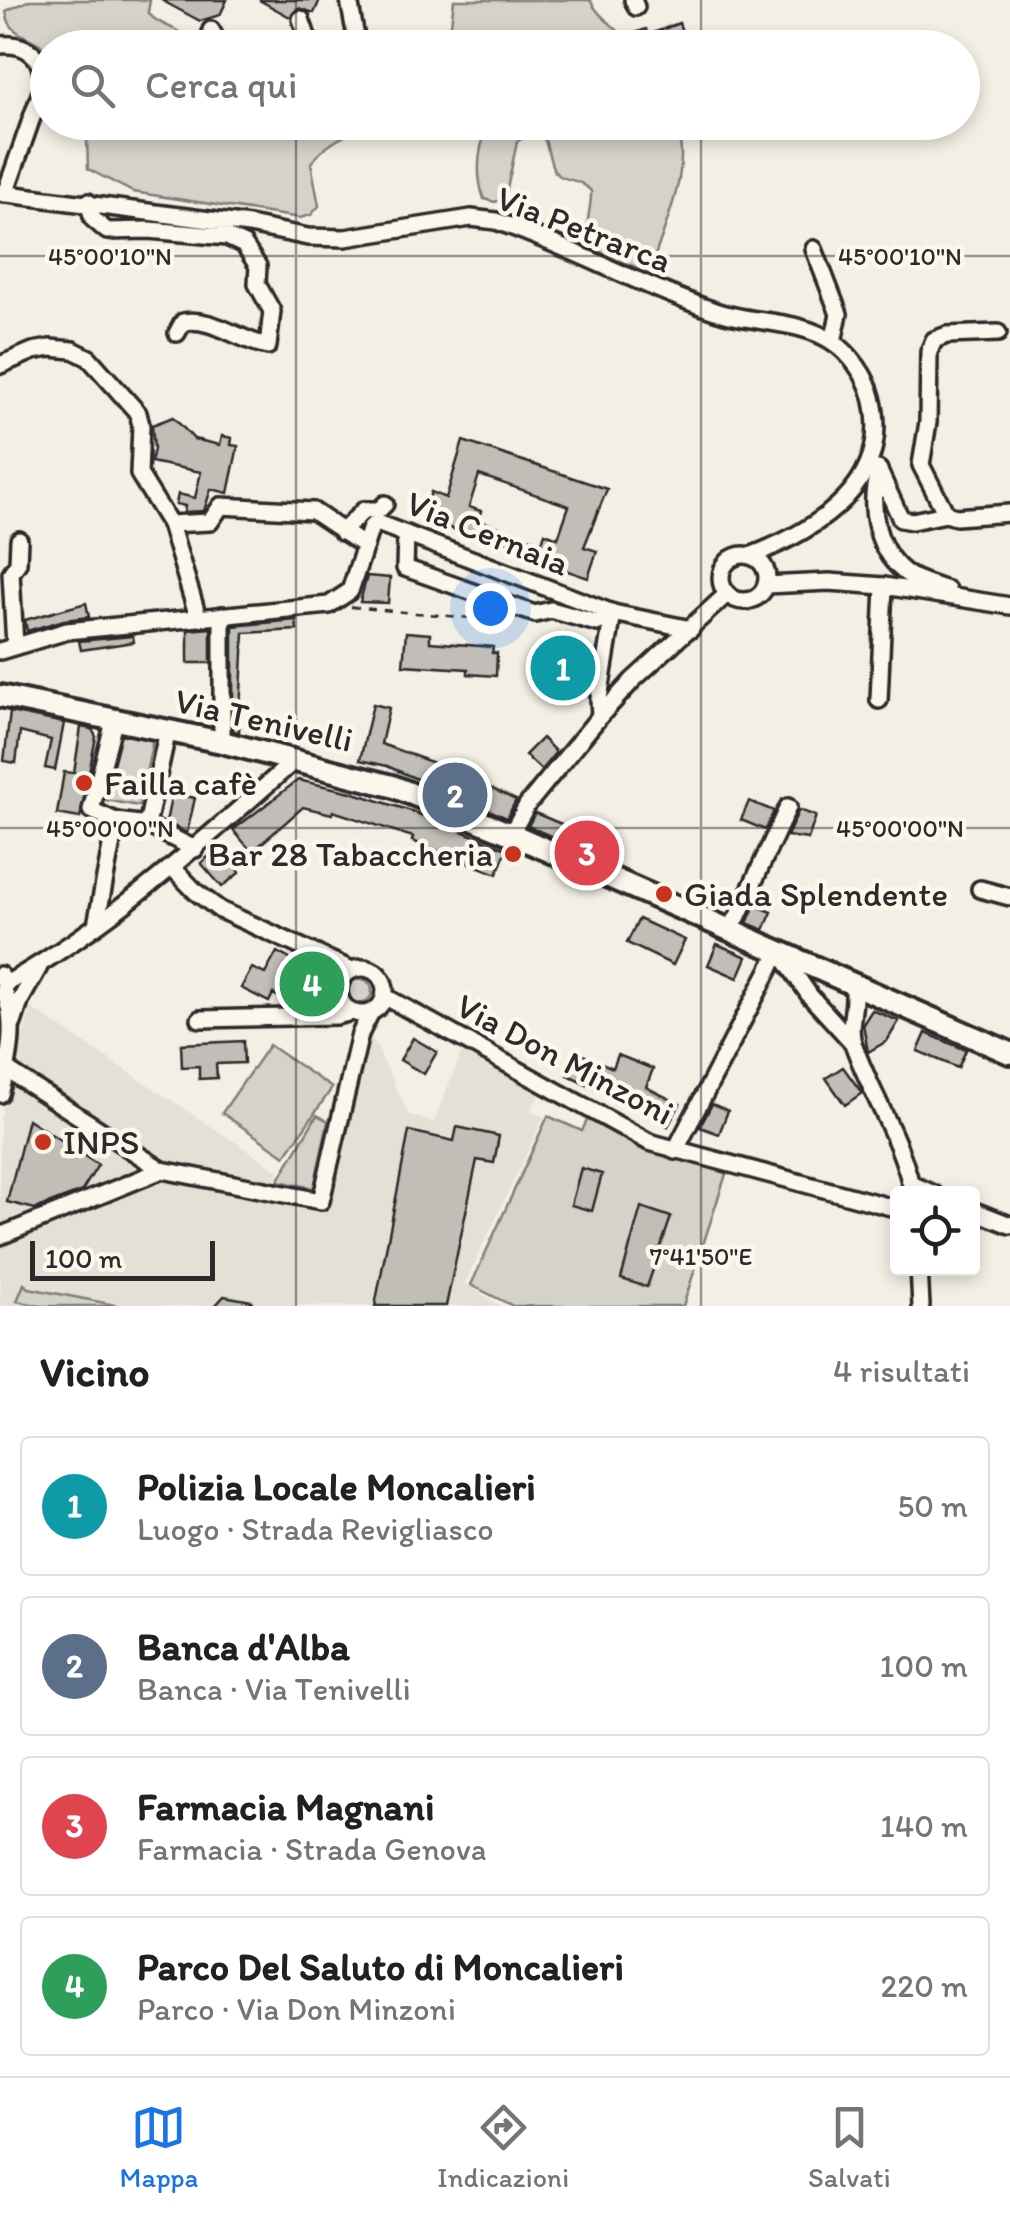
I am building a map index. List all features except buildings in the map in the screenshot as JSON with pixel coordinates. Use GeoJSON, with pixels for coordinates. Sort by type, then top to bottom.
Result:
{"type":"FeatureCollection","features":[{"type":"Feature","properties":{"kind":"main road","name":"Via Tenivelli"},"geometry":{"type":"LineString","coordinates":[[0,696],[222,742],[392,786],[1010,1053]]}},
{"type":"Feature","properties":{"kind":"street"},"geometry":{"type":"LineString","coordinates":[[350,0],[355,30]]}},
{"type":"Feature","properties":{"kind":"street"},"geometry":{"type":"LineString","coordinates":[[302,19],[305,30]]}},
{"type":"Feature","properties":{"kind":"street"},"geometry":{"type":"LineString","coordinates":[[0,45],[30,50]]}},
{"type":"Feature","properties":{"kind":"street"},"geometry":{"type":"LineString","coordinates":[[2,194],[30,120]]}},
{"type":"Feature","properties":{"kind":"street","name":"Via Petrarca"},"geometry":{"type":"LineString","coordinates":[[2,194],[88,202],[308,237],[345,238],[471,218],[496,220],[720,313],[800,328],[832,342],[851,358],[871,391],[876,413],[874,494],[878,539],[896,564],[912,577],[979,601]]}},
{"type":"Feature","properties":{"kind":"street"},"geometry":{"type":"LineString","coordinates":[[88,202],[93,219],[107,231],[227,236],[248,249],[258,266],[259,290],[272,311],[268,346],[222,326],[189,320],[176,333]]}},
{"type":"Feature","properties":{"kind":"street"},"geometry":{"type":"LineString","coordinates":[[814,248],[839,314],[832,342]]}},
{"type":"Feature","properties":{"kind":"street"},"geometry":{"type":"LineString","coordinates":[[946,514],[921,464],[928,422],[929,352],[934,340],[946,334],[998,332]]}},
{"type":"Feature","properties":{"kind":"street"},"geometry":{"type":"LineString","coordinates":[[0,366],[33,351],[73,350],[88,358],[138,413],[142,425],[139,474],[172,524],[198,616]]}},
{"type":"Feature","properties":{"kind":"street"},"geometry":{"type":"LineString","coordinates":[[788,541],[752,600],[739,600],[727,594],[721,580],[724,566],[736,556],[750,556],[788,541],[834,510],[876,463],[901,519],[912,522],[946,514],[1010,514]]}},
{"type":"Feature","properties":{"kind":"street"},"geometry":{"type":"LineString","coordinates":[[342,532],[364,510],[379,510],[385,504]]}},
{"type":"Feature","properties":{"kind":"street"},"geometry":{"type":"LineString","coordinates":[[172,524],[210,522],[221,506],[314,511],[364,546]]}},
{"type":"Feature","properties":{"kind":"street","name":"Via Cernaia"},"geometry":{"type":"LineString","coordinates":[[343,598],[350,591],[370,528],[377,523],[613,613],[691,629]]}},
{"type":"Feature","properties":{"kind":"street"},"geometry":{"type":"LineString","coordinates":[[406,534],[405,568],[535,614],[552,610],[597,623],[613,613]]}},
{"type":"Feature","properties":{"kind":"street"},"geometry":{"type":"LineString","coordinates":[[19,540],[18,562],[10,573],[8,648],[67,631],[330,605],[343,598]]}},
{"type":"Feature","properties":{"kind":"street"},"geometry":{"type":"LineString","coordinates":[[750,556],[762,563],[766,580]]}},
{"type":"Feature","properties":{"kind":"street"},"geometry":{"type":"LineString","coordinates":[[766,580],[884,586],[1010,606]]}},
{"type":"Feature","properties":{"kind":"street"},"geometry":{"type":"LineString","coordinates":[[879,700],[884,586]]}},
{"type":"Feature","properties":{"kind":"street"},"geometry":{"type":"LineString","coordinates":[[508,833],[600,716],[727,594]]}},
{"type":"Feature","properties":{"kind":"street"},"geometry":{"type":"LineString","coordinates":[[600,716],[613,613]]}},
{"type":"Feature","properties":{"kind":"street"},"geometry":{"type":"LineString","coordinates":[[222,615],[222,742]]}},
{"type":"Feature","properties":{"kind":"street"},"geometry":{"type":"LineString","coordinates":[[115,718],[91,810],[116,821],[146,825],[195,849]]}},
{"type":"Feature","properties":{"kind":"street"},"geometry":{"type":"LineString","coordinates":[[146,825],[168,730]]}},
{"type":"Feature","properties":{"kind":"street"},"geometry":{"type":"LineString","coordinates":[[0,1094],[7,1070],[11,987],[173,868],[296,760]]}},
{"type":"Feature","properties":{"kind":"street"},"geometry":{"type":"LineString","coordinates":[[729,930],[788,807]]}},
{"type":"Feature","properties":{"kind":"street"},"geometry":{"type":"LineString","coordinates":[[96,925],[116,821]]}},
{"type":"Feature","properties":{"kind":"street"},"geometry":{"type":"LineString","coordinates":[[7,1070],[162,1170],[321,1201],[360,1034],[359,1012],[326,960],[220,910],[173,868]]}},
{"type":"Feature","properties":{"kind":"street"},"geometry":{"type":"LineString","coordinates":[[980,890],[1010,897]]}},
{"type":"Feature","properties":{"kind":"street"},"geometry":{"type":"LineString","coordinates":[[676,1151],[779,951],[810,996],[852,1042],[896,1137],[911,1186]]}},
{"type":"Feature","properties":{"kind":"street","name":"Via Don Minzoni"},"geometry":{"type":"LineString","coordinates":[[344,983],[366,968],[379,975],[384,996],[649,1142],[890,1207]]}},
{"type":"Feature","properties":{"kind":"street"},"geometry":{"type":"LineString","coordinates":[[810,996],[812,982],[824,971]]}},
{"type":"Feature","properties":{"kind":"street"},"geometry":{"type":"LineString","coordinates":[[314,1014],[344,983]]}},
{"type":"Feature","properties":{"kind":"street"},"geometry":{"type":"LineString","coordinates":[[852,1042],[851,1020],[856,1000],[853,984]]}},
{"type":"Feature","properties":{"kind":"street"},"geometry":{"type":"LineString","coordinates":[[200,1020],[336,1016],[359,1012],[384,996]]}},
{"type":"Feature","properties":{"kind":"street"},"geometry":{"type":"LineString","coordinates":[[851,1020],[869,1004],[897,1003]]}},
{"type":"Feature","properties":{"kind":"street"},"geometry":{"type":"LineString","coordinates":[[0,1236],[162,1170]]}},
{"type":"Feature","properties":{"kind":"street"},"geometry":{"type":"LineString","coordinates":[[980,1213],[1010,1225]]}},
{"type":"Feature","properties":{"kind":"street"},"geometry":{"type":"LineString","coordinates":[[919,1276],[921,1306]]}},
{"type":"Feature","properties":{"kind":"path"},"geometry":{"type":"LineString","coordinates":[[343,598],[352,608],[480,618],[487,597]]}},
{"type":"Feature","properties":{"kind":"shaded area"},"geometry":{"type":"Polygon","coordinates":[[[30,0],[150,0],[148,12],[177,30],[30,30],[30,39],[10,24],[6,11],[30,0]]]}},
{"type":"Feature","properties":{"kind":"shaded area"},"geometry":{"type":"Polygon","coordinates":[[[454,0],[590,0],[617,30],[450,30],[454,0]]]}},
{"type":"Feature","properties":{"kind":"shaded area"},"geometry":{"type":"Polygon","coordinates":[[[87,140],[338,140],[311,163],[319,206],[311,215],[300,218],[133,192],[88,169],[87,140]]]}},
{"type":"Feature","properties":{"kind":"shaded area"},"geometry":{"type":"Polygon","coordinates":[[[520,140],[505,198],[495,202],[484,199],[479,180],[482,142],[520,140]]]}},
{"type":"Feature","properties":{"kind":"shaded area"},"geometry":{"type":"Polygon","coordinates":[[[545,140],[680,140],[680,175],[671,210],[653,262],[646,270],[595,247],[588,227],[591,191],[555,172],[545,140]]]}},
{"type":"Feature","properties":{"kind":"shaded area"},"geometry":{"type":"Polygon","coordinates":[[[118,730],[153,740],[139,806],[105,800],[118,730]]]}},
{"type":"Feature","properties":{"kind":"shaded area"},"geometry":{"type":"Polygon","coordinates":[[[306,963],[330,978],[328,995],[316,1004],[283,1003],[306,963]]]}},
{"type":"Feature","properties":{"kind":"shaded area"},"geometry":{"type":"Polygon","coordinates":[[[360,979],[369,982],[369,1000],[360,1003],[351,1000],[348,991],[351,982],[360,979]]]}},
{"type":"Feature","properties":{"kind":"shaded area"},"geometry":{"type":"Polygon","coordinates":[[[31,1008],[279,1171],[275,1181],[314,1188],[352,1024],[370,1033],[409,1115],[434,1122],[462,1051],[541,1092],[531,1110],[544,1117],[465,1283],[500,1306],[0,1306],[0,1119],[31,1008]]]}},
{"type":"Feature","properties":{"kind":"shaded area"},"geometry":{"type":"Polygon","coordinates":[[[269,1045],[332,1088],[285,1156],[222,1113],[269,1045]]]}},
{"type":"Feature","properties":{"kind":"shaded area"},"geometry":{"type":"Polygon","coordinates":[[[317,1115],[328,1121],[314,1188],[278,1181],[317,1115]]]}},
{"type":"Feature","properties":{"kind":"shaded area"},"geometry":{"type":"Polygon","coordinates":[[[548,1116],[582,1131],[589,1116],[652,1151],[727,1171],[683,1306],[513,1306],[471,1285],[548,1116]]]}},
{"type":"Feature","properties":{"kind":"shaded area"},"geometry":{"type":"Polygon","coordinates":[[[24,1284],[120,1306],[41,1306],[17,1301],[24,1284]]]}},
{"type":"Feature","properties":{"kind":"place","name":"Polizia Locale Moncalieri"},"geometry":{"type":"Point","coordinates":[563,668]}},
{"type":"Feature","properties":{"kind":"place","name":"Failla cafè"},"geometry":{"type":"Point","coordinates":[84,783]}},
{"type":"Feature","properties":{"kind":"place","name":"Banca d'Alba"},"geometry":{"type":"Point","coordinates":[455,795]}},
{"type":"Feature","properties":{"kind":"place","name":"Farmacia Magnani"},"geometry":{"type":"Point","coordinates":[587,853]}},
{"type":"Feature","properties":{"kind":"place","name":"Bar 28 Tabaccheria"},"geometry":{"type":"Point","coordinates":[513,854]}},
{"type":"Feature","properties":{"kind":"place","name":"Giada Splendente"},"geometry":{"type":"Point","coordinates":[664,894]}},
{"type":"Feature","properties":{"kind":"place","name":"Parco Del Saluto di Moncalieri"},"geometry":{"type":"Point","coordinates":[312,984]}},
{"type":"Feature","properties":{"kind":"place","name":"INPS"},"geometry":{"type":"Point","coordinates":[43,1142]}}]}
